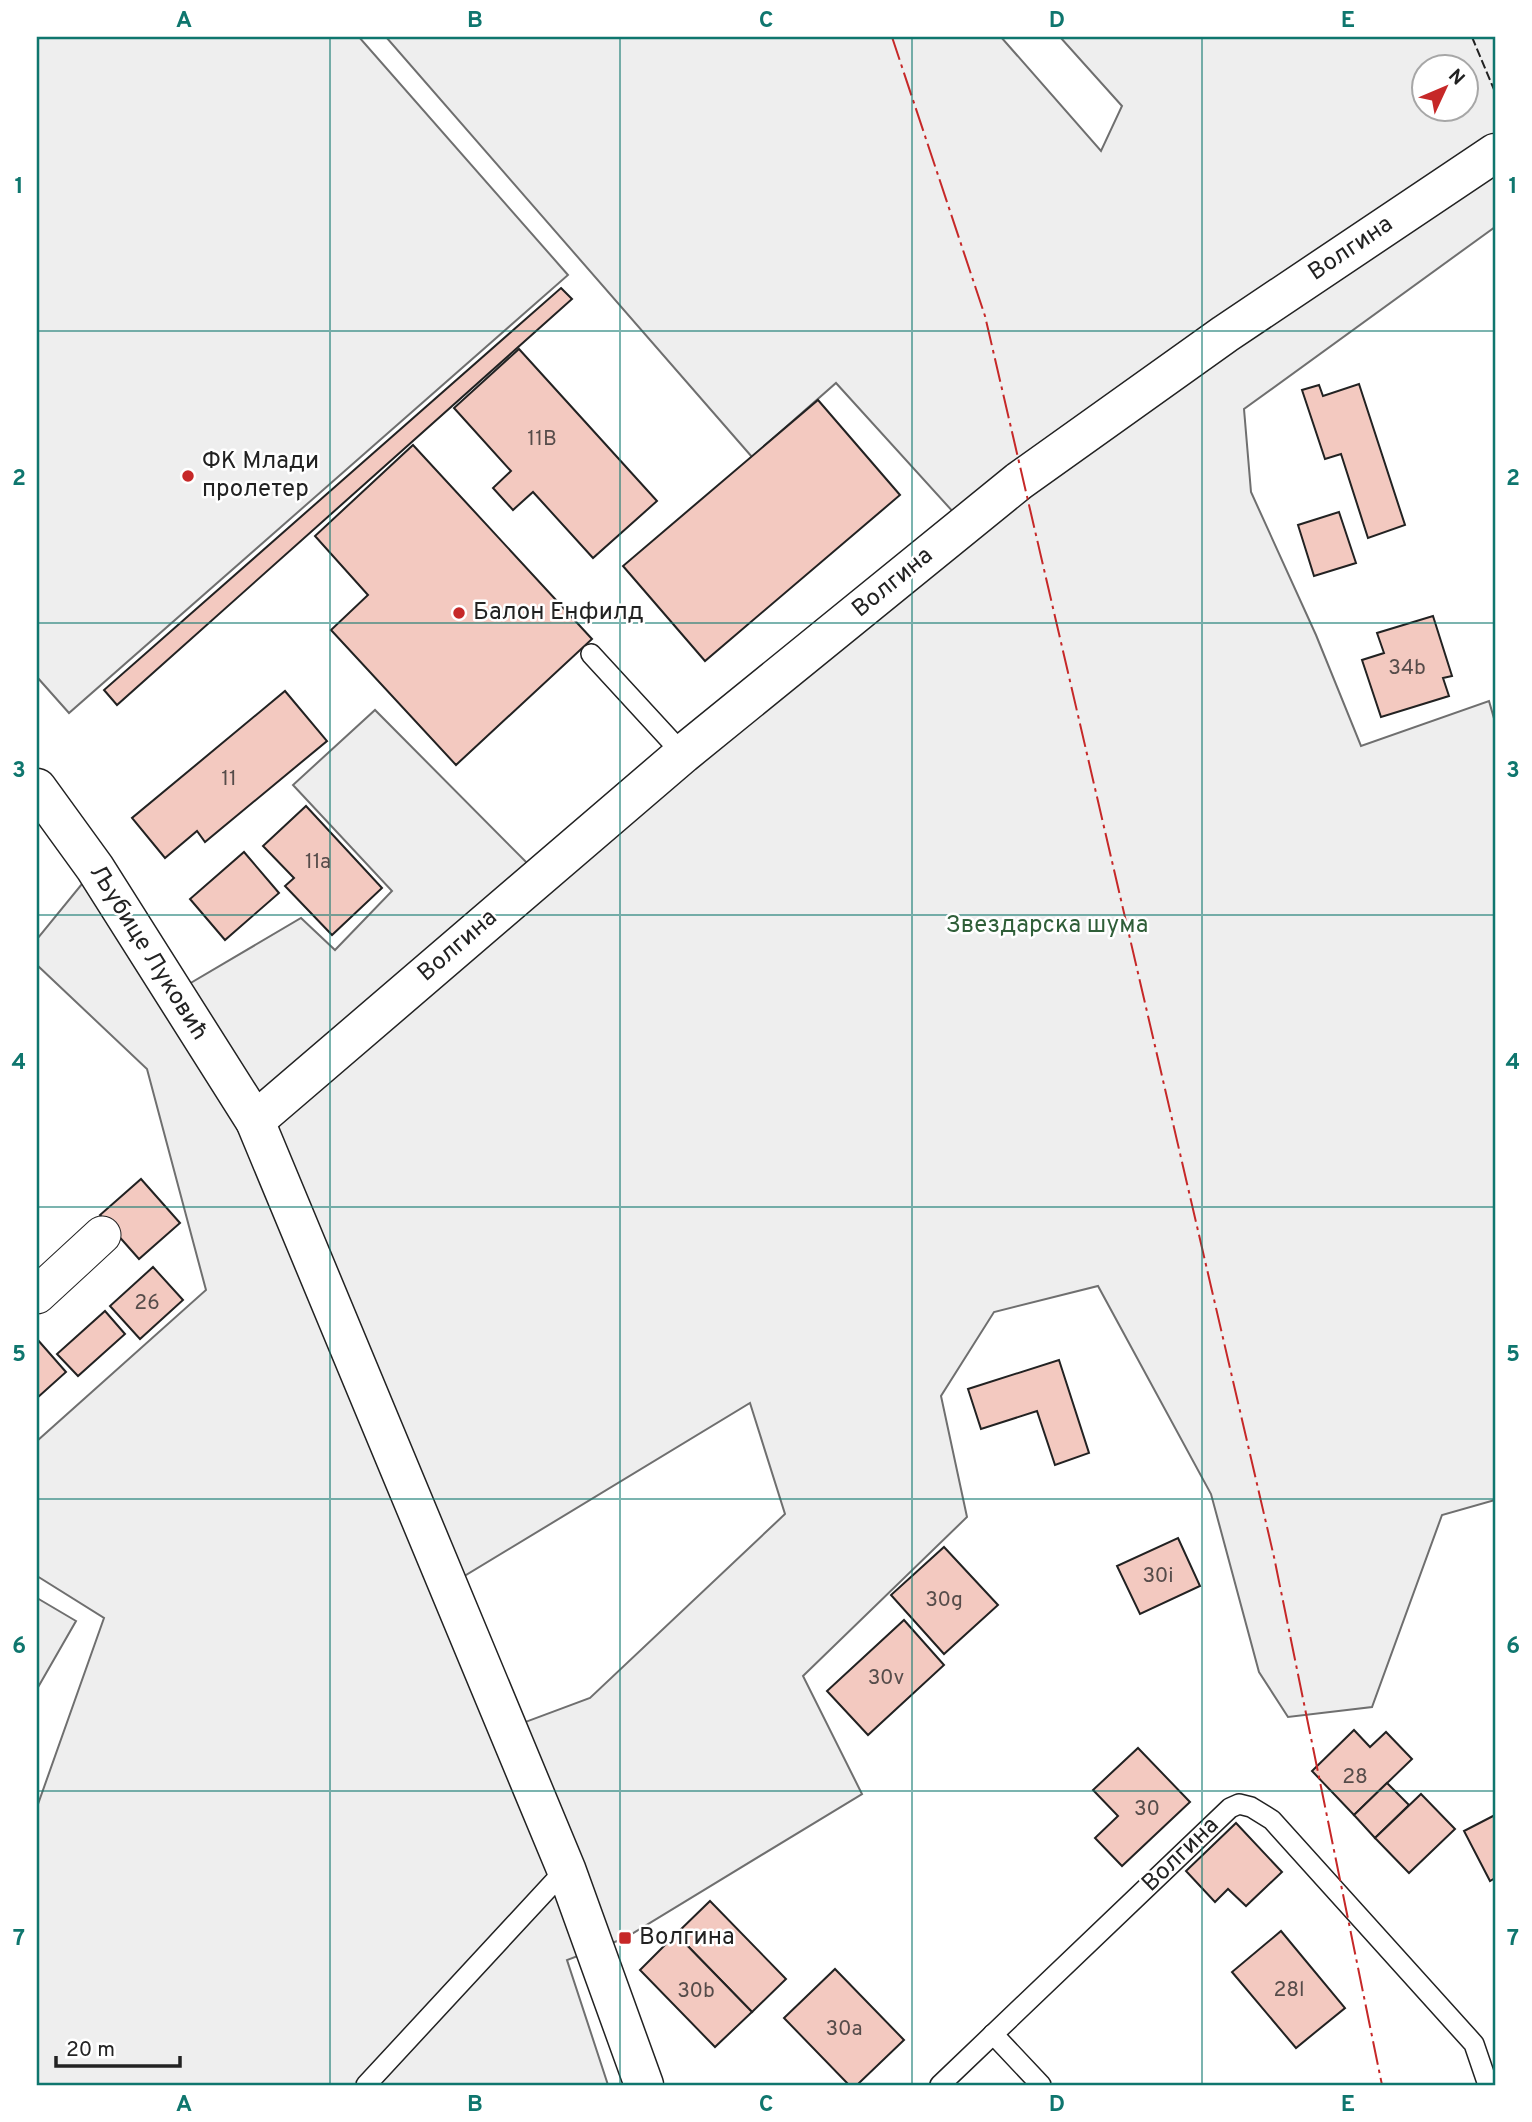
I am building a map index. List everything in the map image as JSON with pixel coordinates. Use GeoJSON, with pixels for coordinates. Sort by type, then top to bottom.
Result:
{"type":"FeatureCollection","features":[{"type":"Feature","properties":{"kind":"street","name":"Волгина"},"geometry":{"type":"LineString","coordinates":[[255,1121],[683,754],[1019,481],[1225,334],[1495,153]]}},
{"type":"Feature","properties":{"kind":"street","name":"Љубице Луковић"},"geometry":{"type":"LineString","coordinates":[[37,788],[94,868],[255,1121]]}},
{"type":"Feature","properties":{"kind":"street"},"geometry":{"type":"LineString","coordinates":[[255,1121],[566,1870],[644,2085]]}},
{"type":"Feature","properties":{"kind":"street"},"geometry":{"type":"LineString","coordinates":[[37,1296],[102,1235]]}},
{"type":"Feature","properties":{"kind":"lane"},"geometry":{"type":"LineString","coordinates":[[591,654],[683,754]]}},
{"type":"Feature","properties":{"kind":"lane","name":"Волгина"},"geometry":{"type":"LineString","coordinates":[[940,2085],[1220,1818],[1238,1804],[1251,1807],[1272,1820],[1474,2044],[1488,2085]]}},
{"type":"Feature","properties":{"kind":"lane"},"geometry":{"type":"LineString","coordinates":[[366,2085],[566,1870]]}},
{"type":"Feature","properties":{"kind":"lane"},"geometry":{"type":"LineString","coordinates":[[993,2034],[1041,2085]]}},
{"type":"Feature","properties":{"kind":"green space","name":"ФК Млади пролетер"},"geometry":{"type":"Polygon","coordinates":[[[37,37],[359,37],[568,275],[69,713],[37,677],[37,37]]]}},
{"type":"Feature","properties":{"kind":"green space","name":"Звездарска шума"},"geometry":{"type":"Polygon","coordinates":[[[386,37],[1001,37],[1101,151],[1122,106],[1060,37],[1495,37],[1495,227],[1244,409],[1251,492],[1316,635],[1361,746],[1489,701],[1495,722],[1495,1500],[1442,1515],[1372,1707],[1288,1717],[1259,1672],[1211,1494],[1098,1286],[994,1312],[941,1396],[967,1517],[803,1676],[862,1794],[625,1938],[567,1960],[608,2085],[37,2085],[37,1807],[104,1618],[37,1576],[37,1441],[206,1290],[147,1069],[37,965],[37,939],[95,868],[177,991],[301,918],[335,950],[392,891],[293,785],[375,710],[540,876],[965,525],[836,383],[752,457],[386,37]],[[750,1403],[448,1586],[496,1733],[590,1698],[785,1514],[750,1403]]]}},
{"type":"Feature","properties":{"kind":"green space"},"geometry":{"type":"Polygon","coordinates":[[[37,1598],[76,1621],[37,1689],[37,1598]]]}},
{"type":"Feature","properties":{"kind":"building"},"geometry":{"type":"Polygon","coordinates":[[[561,288],[572,299],[117,705],[104,690],[561,288]]]}},
{"type":"Feature","properties":{"kind":"building"},"geometry":{"type":"Polygon","coordinates":[[[519,349],[657,501],[593,558],[533,492],[513,510],[493,488],[511,471],[454,408],[519,349]]]}},
{"type":"Feature","properties":{"kind":"building"},"geometry":{"type":"Polygon","coordinates":[[[1359,384],[1405,525],[1368,538],[1341,454],[1325,459],[1302,390],[1319,385],[1323,396],[1359,384]]]}},
{"type":"Feature","properties":{"kind":"building"},"geometry":{"type":"Polygon","coordinates":[[[818,400],[900,495],[705,661],[623,566],[818,400]]]}},
{"type":"Feature","properties":{"kind":"building","name":"Балон Енфилд"},"geometry":{"type":"Polygon","coordinates":[[[413,445],[592,639],[456,765],[331,630],[368,595],[315,536],[413,445]]]}},
{"type":"Feature","properties":{"kind":"building"},"geometry":{"type":"Polygon","coordinates":[[[1339,512],[1356,563],[1314,576],[1298,525],[1339,512]]]}},
{"type":"Feature","properties":{"kind":"building"},"geometry":{"type":"Polygon","coordinates":[[[1433,616],[1452,676],[1443,678],[1449,696],[1381,717],[1362,660],[1384,653],[1377,633],[1433,616]]]}},
{"type":"Feature","properties":{"kind":"building"},"geometry":{"type":"Polygon","coordinates":[[[285,691],[327,741],[205,842],[197,831],[165,858],[132,818],[285,691]]]}},
{"type":"Feature","properties":{"kind":"building"},"geometry":{"type":"Polygon","coordinates":[[[306,806],[382,888],[332,935],[285,886],[294,878],[263,846],[306,806]]]}},
{"type":"Feature","properties":{"kind":"building"},"geometry":{"type":"Polygon","coordinates":[[[244,852],[279,893],[225,940],[190,899],[244,852]]]}},
{"type":"Feature","properties":{"kind":"building"},"geometry":{"type":"Polygon","coordinates":[[[141,1179],[180,1223],[139,1259],[100,1215],[141,1179]]]}},
{"type":"Feature","properties":{"kind":"building"},"geometry":{"type":"Polygon","coordinates":[[[153,1267],[183,1300],[140,1339],[110,1306],[153,1267]]]}},
{"type":"Feature","properties":{"kind":"building"},"geometry":{"type":"Polygon","coordinates":[[[105,1311],[125,1334],[78,1376],[57,1354],[105,1311]]]}},
{"type":"Feature","properties":{"kind":"building"},"geometry":{"type":"Polygon","coordinates":[[[37,1339],[66,1372],[37,1398],[37,1339]]]}},
{"type":"Feature","properties":{"kind":"building"},"geometry":{"type":"Polygon","coordinates":[[[1059,1360],[1089,1453],[1055,1465],[1037,1411],[981,1429],[968,1389],[1059,1360]]]}},
{"type":"Feature","properties":{"kind":"building"},"geometry":{"type":"Polygon","coordinates":[[[1178,1538],[1200,1586],[1140,1614],[1117,1566],[1178,1538]]]}},
{"type":"Feature","properties":{"kind":"building"},"geometry":{"type":"Polygon","coordinates":[[[944,1547],[998,1605],[944,1654],[891,1595],[944,1547]]]}},
{"type":"Feature","properties":{"kind":"building"},"geometry":{"type":"Polygon","coordinates":[[[904,1620],[944,1665],[868,1735],[827,1691],[904,1620]]]}},
{"type":"Feature","properties":{"kind":"building"},"geometry":{"type":"Polygon","coordinates":[[[1354,1730],[1370,1747],[1386,1732],[1412,1759],[1354,1815],[1312,1771],[1354,1730]]]}},
{"type":"Feature","properties":{"kind":"building"},"geometry":{"type":"Polygon","coordinates":[[[1138,1748],[1190,1802],[1122,1866],[1095,1838],[1118,1816],[1093,1790],[1138,1748]]]}},
{"type":"Feature","properties":{"kind":"building"},"geometry":{"type":"Polygon","coordinates":[[[1387,1783],[1409,1805],[1375,1838],[1354,1815],[1387,1783]]]}},
{"type":"Feature","properties":{"kind":"building"},"geometry":{"type":"Polygon","coordinates":[[[1421,1794],[1455,1829],[1409,1873],[1375,1838],[1421,1794]]]}},
{"type":"Feature","properties":{"kind":"building"},"geometry":{"type":"Polygon","coordinates":[[[1495,1815],[1495,1878],[1490,1881],[1464,1831],[1495,1815]]]}},
{"type":"Feature","properties":{"kind":"building"},"geometry":{"type":"Polygon","coordinates":[[[1236,1823],[1282,1872],[1246,1906],[1228,1889],[1215,1902],[1186,1871],[1236,1823]]]}},
{"type":"Feature","properties":{"kind":"building"},"geometry":{"type":"Polygon","coordinates":[[[710,1901],[786,1979],[752,2012],[676,1934],[710,1901]]]}},
{"type":"Feature","properties":{"kind":"building"},"geometry":{"type":"Polygon","coordinates":[[[1281,1931],[1345,2008],[1296,2048],[1232,1972],[1281,1931]]]}},
{"type":"Feature","properties":{"kind":"building"},"geometry":{"type":"Polygon","coordinates":[[[676,1934],[752,2012],[715,2047],[640,1970],[676,1934]]]}},
{"type":"Feature","properties":{"kind":"building"},"geometry":{"type":"Polygon","coordinates":[[[835,1969],[904,2040],[857,2085],[849,2085],[784,2018],[835,1969]]]}},
{"type":"Feature","properties":{"kind":"fence"},"geometry":{"type":"LineString","coordinates":[[1472,37],[1495,92]]}},
{"type":"Feature","properties":{"kind":"power"},"geometry":{"type":"LineString","coordinates":[[892,37],[985,316],[1274,1557],[1382,2085]]}},
{"type":"Feature","properties":{"kind":"place","name":"ФК Млади пролетер"},"geometry":{"type":"Point","coordinates":[188,476]}},
{"type":"Feature","properties":{"kind":"place","name":"Балон Енфилд"},"geometry":{"type":"Point","coordinates":[459,613]}},
{"type":"Feature","properties":{"kind":"place","name":"Волгина"},"geometry":{"type":"Point","coordinates":[625,1938]}}]}
